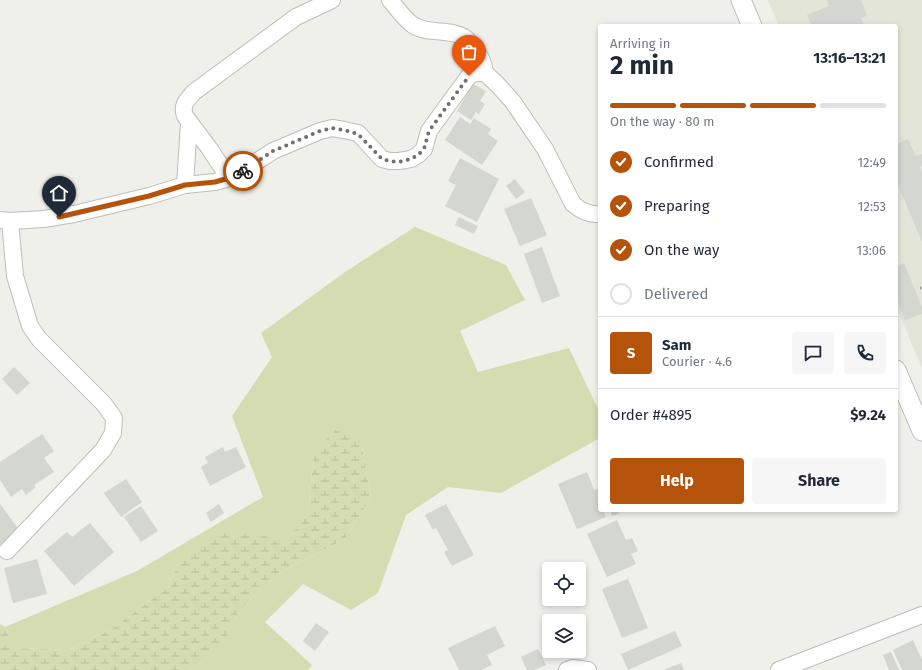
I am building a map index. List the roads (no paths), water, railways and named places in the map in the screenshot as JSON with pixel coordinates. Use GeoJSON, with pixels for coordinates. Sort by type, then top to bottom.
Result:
{"type":"FeatureCollection","features":[{"type":"Feature","properties":{"kind":"street"},"geometry":{"type":"LineString","coordinates":[[229,178],[209,148],[189,123],[185,116],[183,107],[185,102],[194,92],[296,17],[332,0]]}},
{"type":"Feature","properties":{"kind":"street"},"geometry":{"type":"LineString","coordinates":[[390,0],[406,20],[413,26],[421,29],[456,34],[465,38],[478,52],[484,65],[485,73],[497,84],[525,119],[544,149],[573,204],[580,210],[588,213],[598,214]]}},
{"type":"Feature","properties":{"kind":"street"},"geometry":{"type":"LineString","coordinates":[[742,0],[751,24]]}},
{"type":"Feature","properties":{"kind":"street"},"geometry":{"type":"LineString","coordinates":[[7,551],[103,450],[113,433],[114,418],[104,404],[39,339],[30,326],[16,276],[5,220],[44,219],[74,214],[149,196],[185,185],[215,182],[229,178],[273,151],[320,131],[332,128],[358,134],[382,159],[399,162],[411,159],[424,149],[429,131],[469,76],[475,73],[485,73]]}},
{"type":"Feature","properties":{"kind":"street"},"geometry":{"type":"LineString","coordinates":[[185,185],[189,123]]}},
{"type":"Feature","properties":{"kind":"street"},"geometry":{"type":"LineString","coordinates":[[898,375],[922,432]]}},
{"type":"Feature","properties":{"kind":"street"},"geometry":{"type":"LineString","coordinates":[[779,670],[922,615]]}},
{"type":"Feature","properties":{"kind":"street"},"geometry":{"type":"LineString","coordinates":[[567,670],[577,668],[588,670]]}}]}
